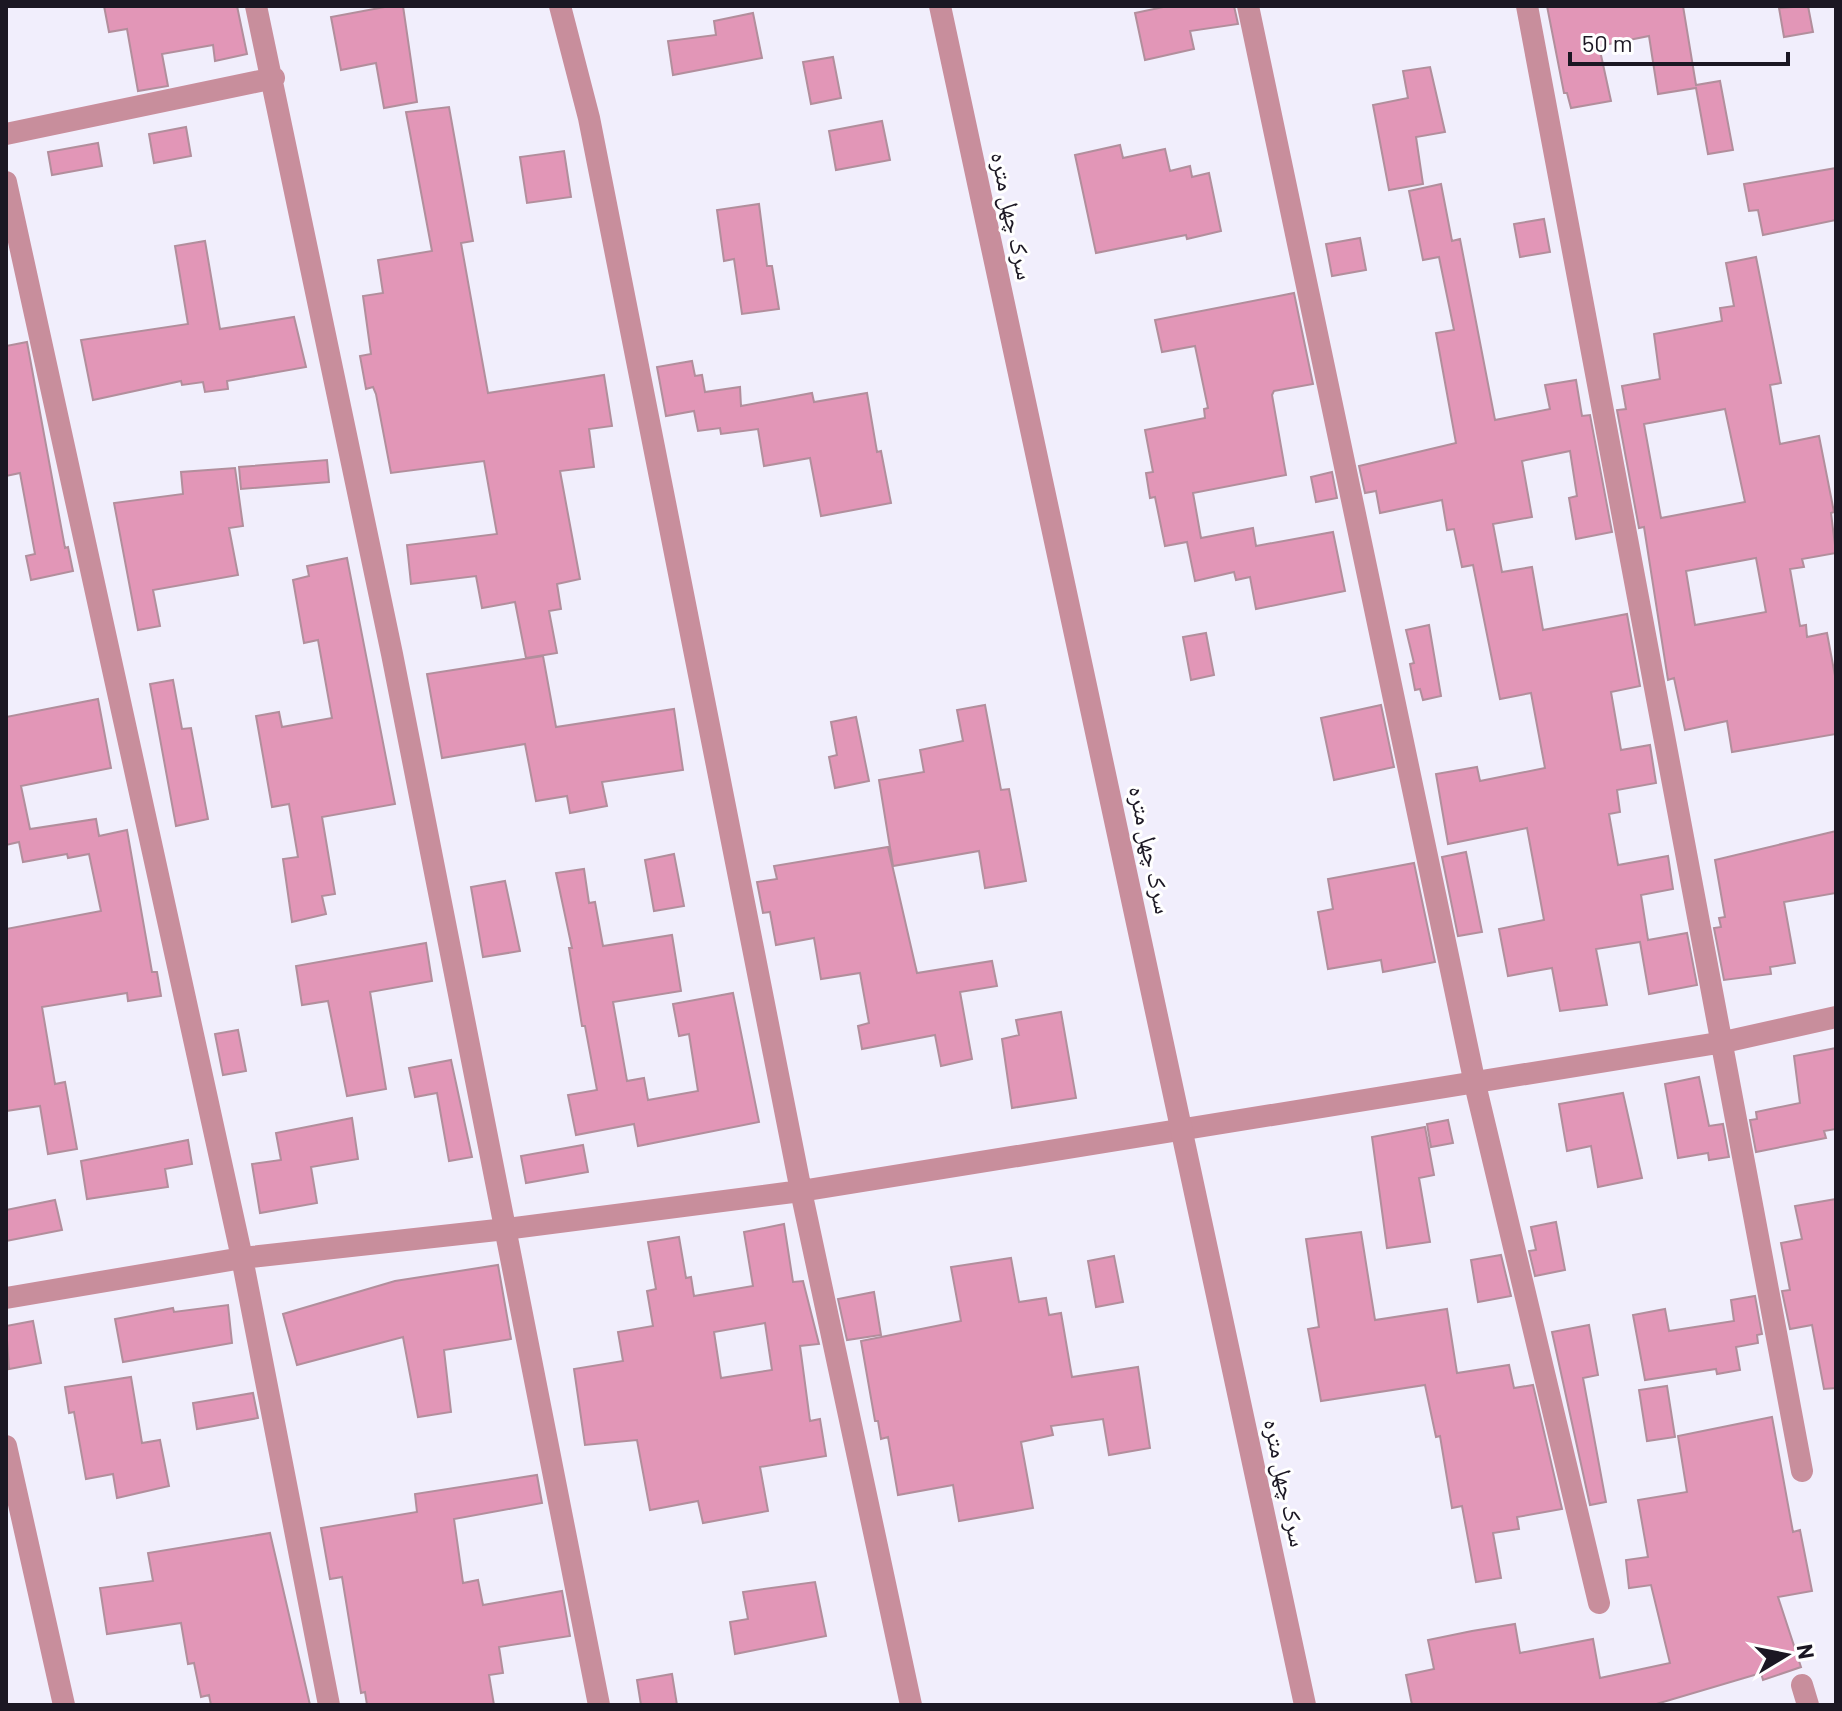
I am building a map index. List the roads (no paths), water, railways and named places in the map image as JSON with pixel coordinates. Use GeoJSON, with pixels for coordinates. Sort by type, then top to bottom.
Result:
{"type":"FeatureCollection","features":[{"type":"Feature","properties":{"kind":"street"},"geometry":{"type":"LineString","coordinates":[[256,6],[274,78],[599,1705]]}},
{"type":"Feature","properties":{"kind":"street"},"geometry":{"type":"LineString","coordinates":[[560,6],[589,118],[801,1191],[911,1705]]}},
{"type":"Feature","properties":{"kind":"street","name":"سرک چهل متره"},"geometry":{"type":"LineString","coordinates":[[940,6],[1184,1130],[1305,1705]]}},
{"type":"Feature","properties":{"kind":"street"},"geometry":{"type":"LineString","coordinates":[[1248,6],[1475,1084],[1599,1603]]}},
{"type":"Feature","properties":{"kind":"street"},"geometry":{"type":"LineString","coordinates":[[1527,6],[1724,1042],[1802,1471]]}},
{"type":"Feature","properties":{"kind":"street"},"geometry":{"type":"LineString","coordinates":[[6,134],[274,78]]}},
{"type":"Feature","properties":{"kind":"street"},"geometry":{"type":"LineString","coordinates":[[6,182],[242,1258],[329,1705]]}},
{"type":"Feature","properties":{"kind":"street"},"geometry":{"type":"LineString","coordinates":[[6,1298],[242,1258],[506,1229],[801,1191],[1475,1084],[1724,1042],[1836,1017]]}},
{"type":"Feature","properties":{"kind":"street"},"geometry":{"type":"LineString","coordinates":[[6,1446],[64,1705]]}}]}
